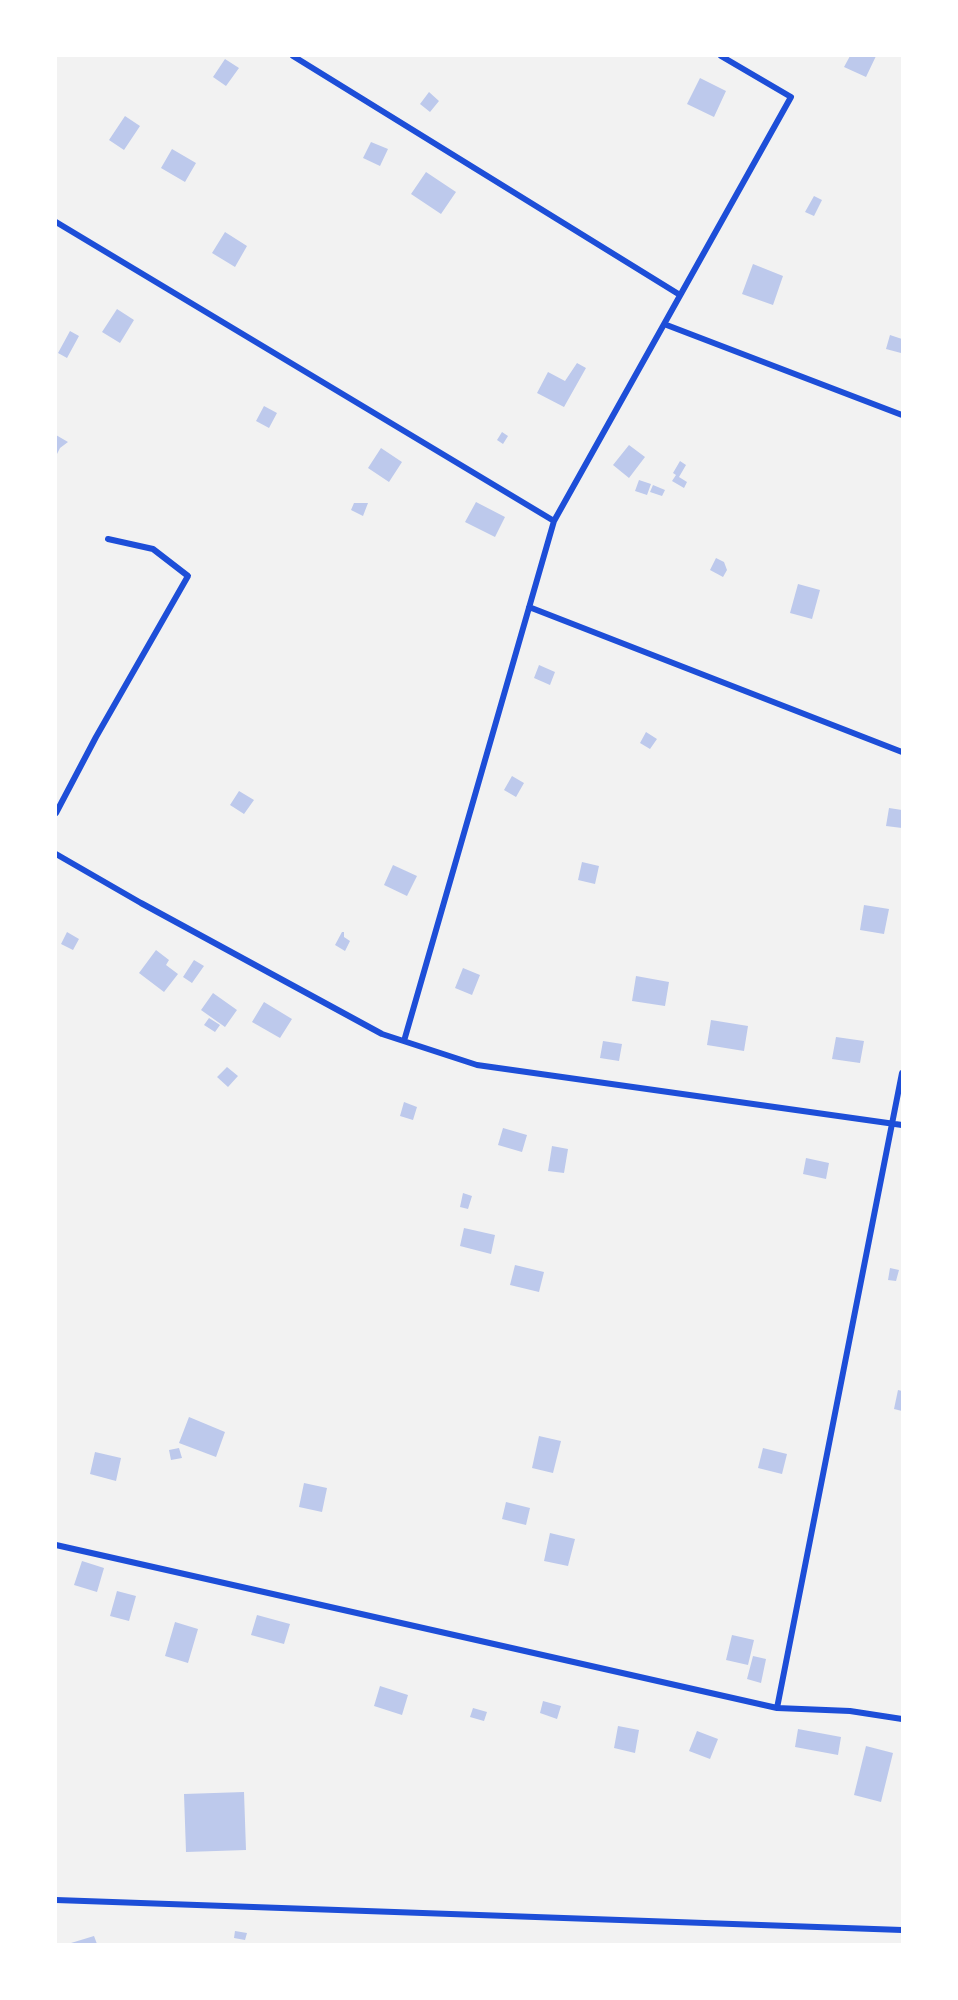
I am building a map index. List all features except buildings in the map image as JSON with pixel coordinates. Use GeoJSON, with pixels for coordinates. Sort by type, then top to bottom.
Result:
{"type":"FeatureCollection","features":[{"type":"Feature","properties":{"kind":"street"},"geometry":{"type":"LineString","coordinates":[[293,56],[680,295]]}},
{"type":"Feature","properties":{"kind":"street"},"geometry":{"type":"LineString","coordinates":[[404,1041],[554,521],[791,97],[721,56]]}},
{"type":"Feature","properties":{"kind":"street"},"geometry":{"type":"LineString","coordinates":[[56,222],[554,521]]}},
{"type":"Feature","properties":{"kind":"street"},"geometry":{"type":"LineString","coordinates":[[664,324],[903,415]]}},
{"type":"Feature","properties":{"kind":"street"},"geometry":{"type":"LineString","coordinates":[[56,813],[96,737],[188,576],[153,549],[108,539]]}},
{"type":"Feature","properties":{"kind":"street"},"geometry":{"type":"LineString","coordinates":[[529,606],[903,752]]}},
{"type":"Feature","properties":{"kind":"street"},"geometry":{"type":"LineString","coordinates":[[56,854],[141,903],[382,1034],[477,1065],[903,1125]]}},
{"type":"Feature","properties":{"kind":"street"},"geometry":{"type":"LineString","coordinates":[[777,1708],[903,1073]]}},
{"type":"Feature","properties":{"kind":"street"},"geometry":{"type":"LineString","coordinates":[[56,1545],[777,1708],[850,1711],[903,1719]]}},
{"type":"Feature","properties":{"kind":"street"},"geometry":{"type":"LineString","coordinates":[[56,1900],[903,1930]]}}]}
